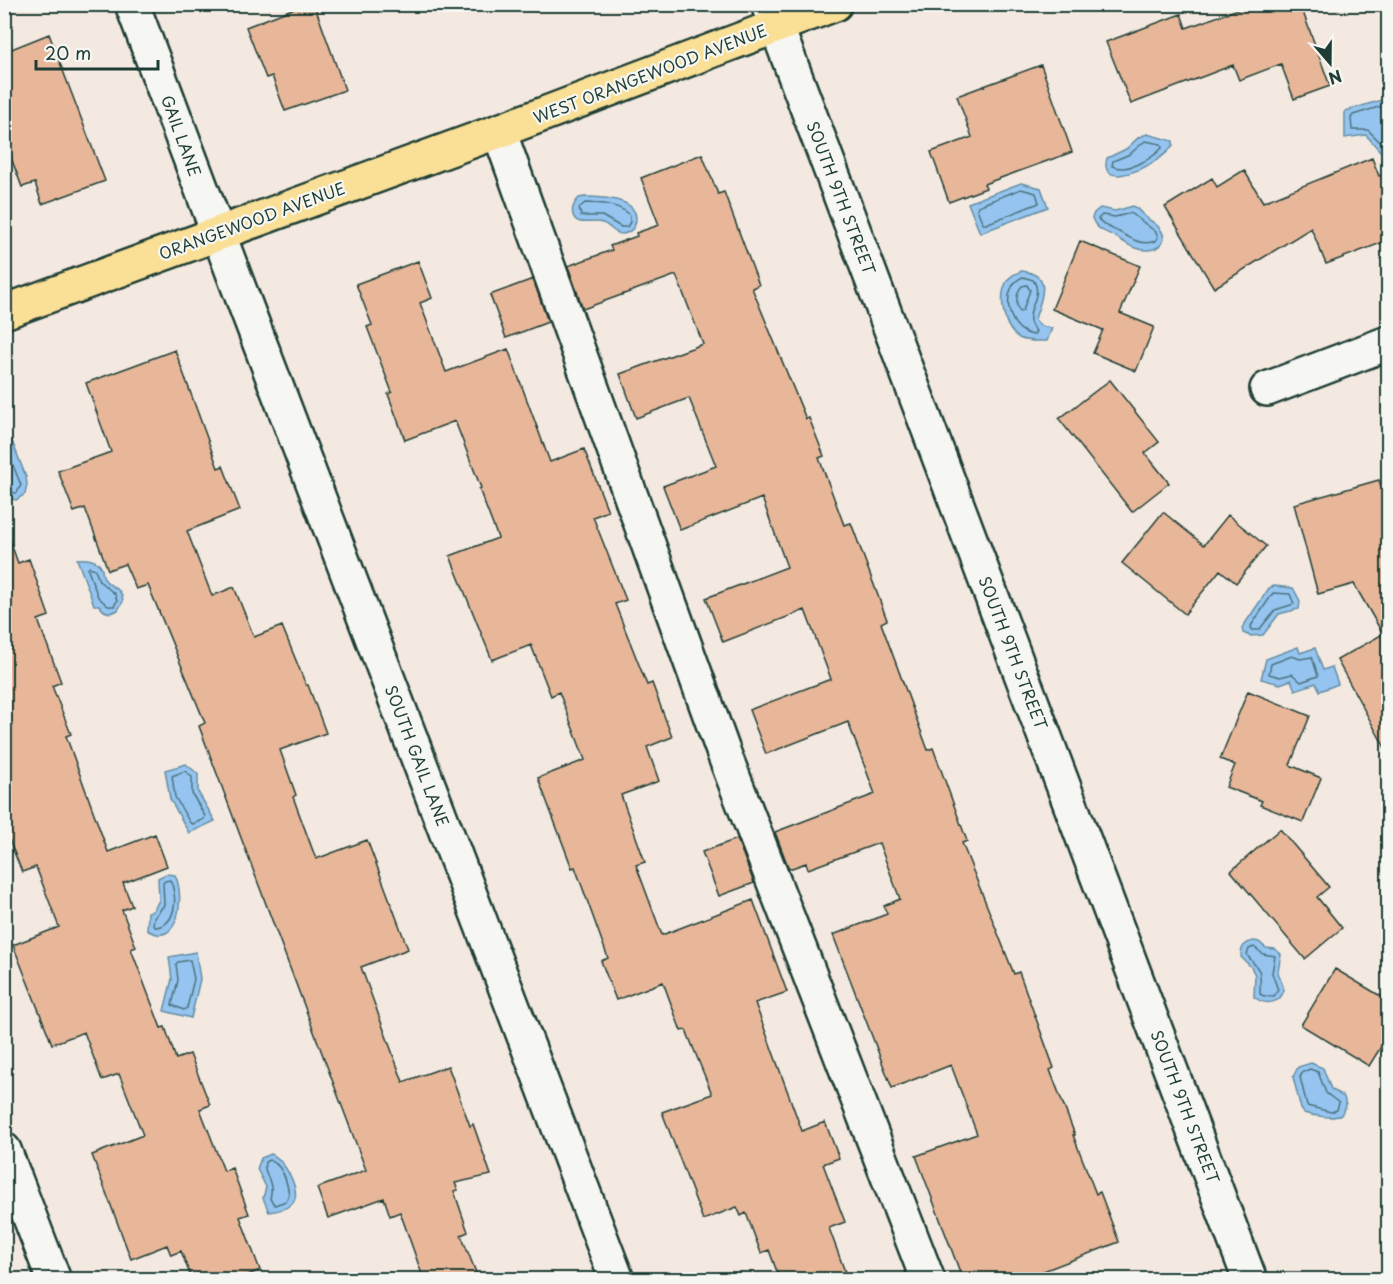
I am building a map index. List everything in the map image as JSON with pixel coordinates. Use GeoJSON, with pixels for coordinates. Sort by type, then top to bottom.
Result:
{"type":"FeatureCollection","features":[{"type":"Feature","properties":{"kind":"main road","name":"WEST ORANGEWOOD AVENUE"},"geometry":{"type":"LineString","coordinates":[[499,132],[772,15],[835,4]]}},
{"type":"Feature","properties":{"kind":"main road","name":"ORANGEWOOD AVENUE"},"geometry":{"type":"LineString","coordinates":[[4,312],[499,132]]}},
{"type":"Feature","properties":{"kind":"street","name":"GAIL LANE"},"geometry":{"type":"LineString","coordinates":[[132,4],[218,233]]}},
{"type":"Feature","properties":{"kind":"street","name":"SOUTH 9TH STREET"},"geometry":{"type":"LineString","coordinates":[[772,15],[1250,1280]]}},
{"type":"Feature","properties":{"kind":"street"},"geometry":{"type":"LineString","coordinates":[[499,132],[723,751],[928,1280]]}},
{"type":"Feature","properties":{"kind":"street","name":"SOUTH GAIL LANE"},"geometry":{"type":"LineString","coordinates":[[218,233],[618,1280]]}},
{"type":"Feature","properties":{"kind":"street"},"geometry":{"type":"LineString","coordinates":[[1267,389],[1389,343]]}},
{"type":"Feature","properties":{"kind":"street"},"geometry":{"type":"LineString","coordinates":[[4,1150],[54,1280]]}},
{"type":"Feature","properties":{"kind":"water"},"geometry":{"type":"Polygon","coordinates":[[[1385,99],[1388,107],[1388,149],[1381,152],[1366,135],[1345,138],[1345,111],[1385,99]]]}},
{"type":"Feature","properties":{"kind":"water"},"geometry":{"type":"Polygon","coordinates":[[[1147,134],[1173,141],[1173,145],[1157,160],[1132,172],[1121,175],[1112,174],[1107,169],[1107,158],[1126,149],[1139,137],[1147,134]]]}},
{"type":"Feature","properties":{"kind":"water"},"geometry":{"type":"Polygon","coordinates":[[[1021,183],[1041,188],[1048,207],[980,233],[968,203],[1021,183]]]}},
{"type":"Feature","properties":{"kind":"water"},"geometry":{"type":"Polygon","coordinates":[[[579,198],[615,200],[630,206],[636,218],[632,230],[622,234],[598,222],[575,219],[574,204],[579,198]]]}},
{"type":"Feature","properties":{"kind":"water"},"geometry":{"type":"Polygon","coordinates":[[[1133,206],[1161,230],[1163,242],[1155,249],[1142,250],[1134,247],[1102,230],[1092,218],[1100,208],[1115,211],[1133,206]]]}},
{"type":"Feature","properties":{"kind":"water"},"geometry":{"type":"Polygon","coordinates":[[[1022,271],[1032,273],[1042,283],[1042,296],[1035,319],[1040,325],[1052,328],[1047,341],[1029,341],[1019,338],[1006,320],[1003,303],[1004,288],[1010,277],[1022,271]]]}},
{"type":"Feature","properties":{"kind":"water"},"geometry":{"type":"Polygon","coordinates":[[[5,437],[12,441],[26,477],[25,494],[16,500],[5,497],[5,437]]]}},
{"type":"Feature","properties":{"kind":"water"},"geometry":{"type":"Polygon","coordinates":[[[77,559],[89,559],[100,566],[105,580],[119,590],[122,596],[123,601],[118,610],[107,612],[99,605],[94,605],[77,559]]]}},
{"type":"Feature","properties":{"kind":"water"},"geometry":{"type":"Polygon","coordinates":[[[1274,586],[1293,588],[1300,601],[1299,609],[1279,614],[1263,635],[1250,636],[1243,633],[1242,628],[1269,588],[1274,586]]]}},
{"type":"Feature","properties":{"kind":"water"},"geometry":{"type":"Polygon","coordinates":[[[1298,647],[1300,653],[1315,648],[1323,670],[1332,667],[1338,684],[1320,691],[1316,683],[1295,690],[1291,680],[1280,684],[1261,679],[1266,659],[1298,647]]]}},
{"type":"Feature","properties":{"kind":"water"},"geometry":{"type":"Polygon","coordinates":[[[186,764],[198,774],[198,792],[215,821],[189,833],[170,799],[165,770],[186,764]]]}},
{"type":"Feature","properties":{"kind":"water"},"geometry":{"type":"Polygon","coordinates":[[[166,874],[175,875],[178,884],[179,906],[173,926],[167,933],[158,934],[147,930],[148,912],[153,911],[159,900],[158,878],[166,874]]]}},
{"type":"Feature","properties":{"kind":"water"},"geometry":{"type":"Polygon","coordinates":[[[1254,941],[1266,948],[1275,949],[1281,954],[1278,972],[1284,990],[1276,1001],[1263,1002],[1254,997],[1255,975],[1241,957],[1244,946],[1254,941]]]}},
{"type":"Feature","properties":{"kind":"water"},"geometry":{"type":"Polygon","coordinates":[[[196,952],[200,979],[191,1018],[164,1011],[172,979],[169,957],[196,952]]]}},
{"type":"Feature","properties":{"kind":"water"},"geometry":{"type":"Polygon","coordinates":[[[1311,1063],[1323,1068],[1331,1089],[1344,1097],[1346,1106],[1341,1115],[1318,1116],[1304,1113],[1301,1109],[1293,1077],[1298,1067],[1311,1063]]]}},
{"type":"Feature","properties":{"kind":"water"},"geometry":{"type":"Polygon","coordinates":[[[271,1154],[281,1162],[290,1176],[294,1184],[295,1199],[290,1206],[269,1212],[263,1198],[266,1187],[257,1169],[261,1158],[271,1154]]]}},
{"type":"Feature","properties":{"kind":"building"},"geometry":{"type":"Polygon","coordinates":[[[305,4],[314,4],[345,90],[285,111],[272,76],[266,78],[246,27],[305,4]]]}},
{"type":"Feature","properties":{"kind":"building"},"geometry":{"type":"Polygon","coordinates":[[[1252,4],[1300,4],[1330,86],[1294,99],[1281,64],[1239,80],[1233,65],[1131,104],[1106,42],[1181,14],[1186,28],[1252,4]]]}},
{"type":"Feature","properties":{"kind":"building"},"geometry":{"type":"Polygon","coordinates":[[[49,34],[105,181],[42,204],[35,183],[22,187],[4,139],[4,52],[49,34]]]}},
{"type":"Feature","properties":{"kind":"building"},"geometry":{"type":"Polygon","coordinates":[[[1041,65],[1072,152],[984,184],[986,188],[949,202],[931,152],[972,137],[957,96],[1041,65]]]}},
{"type":"Feature","properties":{"kind":"building"},"geometry":{"type":"Polygon","coordinates":[[[702,154],[718,194],[724,192],[759,285],[752,288],[806,419],[809,418],[824,456],[819,458],[844,525],[851,523],[887,620],[881,623],[928,750],[933,748],[967,841],[962,843],[1014,974],[1019,972],[1054,1068],[1050,1070],[1075,1135],[1073,1135],[1096,1194],[1100,1192],[1119,1242],[1020,1280],[963,1280],[916,1156],[977,1134],[951,1065],[892,1088],[833,935],[887,914],[884,906],[900,899],[879,843],[808,869],[806,863],[789,869],[775,832],[875,794],[848,722],[766,754],[749,710],[831,679],[805,610],[723,642],[706,598],[787,567],[762,498],[680,530],[663,486],[716,466],[689,398],[636,418],[620,374],[703,344],[676,275],[583,309],[568,266],[612,250],[610,246],[659,225],[641,178],[702,154]]]}},
{"type":"Feature","properties":{"kind":"building"},"geometry":{"type":"Polygon","coordinates":[[[1372,158],[1379,176],[1389,172],[1389,240],[1326,264],[1311,228],[1214,288],[1165,207],[1212,178],[1217,187],[1244,170],[1263,202],[1372,158]]]}},
{"type":"Feature","properties":{"kind":"building"},"geometry":{"type":"Polygon","coordinates":[[[1080,241],[1140,266],[1120,313],[1154,327],[1136,371],[1093,353],[1103,330],[1052,309],[1080,241]]]}},
{"type":"Feature","properties":{"kind":"building"},"geometry":{"type":"Polygon","coordinates":[[[418,261],[432,298],[420,303],[446,372],[508,349],[550,462],[584,449],[608,511],[593,517],[626,600],[615,604],[647,685],[652,683],[672,737],[647,747],[659,781],[621,795],[645,862],[636,865],[662,935],[753,900],[787,992],[755,1003],[802,1131],[825,1122],[839,1158],[823,1164],[845,1222],[829,1228],[848,1280],[780,1280],[769,1250],[761,1253],[746,1213],[741,1216],[737,1207],[703,1220],[662,1112],[712,1094],[686,1030],[681,1031],[663,982],[616,1000],[601,961],[608,958],[575,867],[572,868],[538,778],[585,760],[559,692],[551,696],[531,645],[492,660],[450,556],[498,538],[479,489],[481,488],[455,421],[405,440],[388,394],[392,392],[367,327],[372,325],[356,284],[418,261]]]}},
{"type":"Feature","properties":{"kind":"building"},"geometry":{"type":"Polygon","coordinates":[[[533,279],[548,322],[506,338],[490,295],[533,279]]]}},
{"type":"Feature","properties":{"kind":"building"},"geometry":{"type":"Polygon","coordinates":[[[175,350],[218,468],[223,466],[240,510],[187,531],[212,596],[234,587],[254,637],[282,626],[306,685],[308,685],[326,733],[280,750],[296,795],[293,797],[316,859],[367,840],[408,949],[361,967],[403,1082],[448,1066],[470,1126],[473,1124],[491,1175],[455,1183],[458,1190],[454,1191],[468,1232],[461,1235],[479,1280],[424,1280],[400,1212],[390,1216],[384,1198],[328,1218],[317,1188],[366,1170],[199,726],[205,723],[148,585],[136,589],[125,564],[108,570],[85,508],[74,512],[58,471],[111,452],[86,383],[175,350]]]}},
{"type":"Feature","properties":{"kind":"building"},"geometry":{"type":"Polygon","coordinates":[[[1110,380],[1159,442],[1145,453],[1169,483],[1132,512],[1059,419],[1110,380]]]}},
{"type":"Feature","properties":{"kind":"building"},"geometry":{"type":"Polygon","coordinates":[[[1379,480],[1389,509],[1389,755],[1337,660],[1383,634],[1354,584],[1318,594],[1294,504],[1379,480]]]}},
{"type":"Feature","properties":{"kind":"building"},"geometry":{"type":"Polygon","coordinates":[[[1163,512],[1204,545],[1228,515],[1266,546],[1236,583],[1220,570],[1185,614],[1122,563],[1163,512]]]}},
{"type":"Feature","properties":{"kind":"building"},"geometry":{"type":"Polygon","coordinates":[[[9,538],[18,563],[29,559],[49,616],[38,620],[61,682],[52,686],[71,734],[66,736],[108,852],[155,834],[167,866],[123,883],[132,906],[122,910],[136,947],[131,949],[161,1028],[165,1027],[176,1059],[190,1054],[210,1105],[200,1109],[224,1171],[232,1168],[249,1214],[240,1217],[260,1270],[236,1280],[192,1280],[181,1251],[171,1255],[167,1245],[131,1259],[92,1155],[143,1135],[119,1074],[102,1080],[84,1032],[52,1044],[13,945],[59,927],[36,867],[22,872],[4,827],[4,539],[9,538]]]}},
{"type":"Feature","properties":{"kind":"building"},"geometry":{"type":"Polygon","coordinates":[[[1248,691],[1310,716],[1290,765],[1321,778],[1303,822],[1260,805],[1262,801],[1226,787],[1235,765],[1220,759],[1248,691]]]}},
{"type":"Feature","properties":{"kind":"building"},"geometry":{"type":"Polygon","coordinates":[[[1280,829],[1329,887],[1317,897],[1342,928],[1305,959],[1231,871],[1280,829]]]}},
{"type":"Feature","properties":{"kind":"building"},"geometry":{"type":"Polygon","coordinates":[[[737,839],[754,883],[719,896],[702,852],[737,839]]]}},
{"type":"Feature","properties":{"kind":"building"},"geometry":{"type":"Polygon","coordinates":[[[1335,969],[1389,1001],[1389,1034],[1369,1066],[1301,1025],[1335,969]]]}}]}
